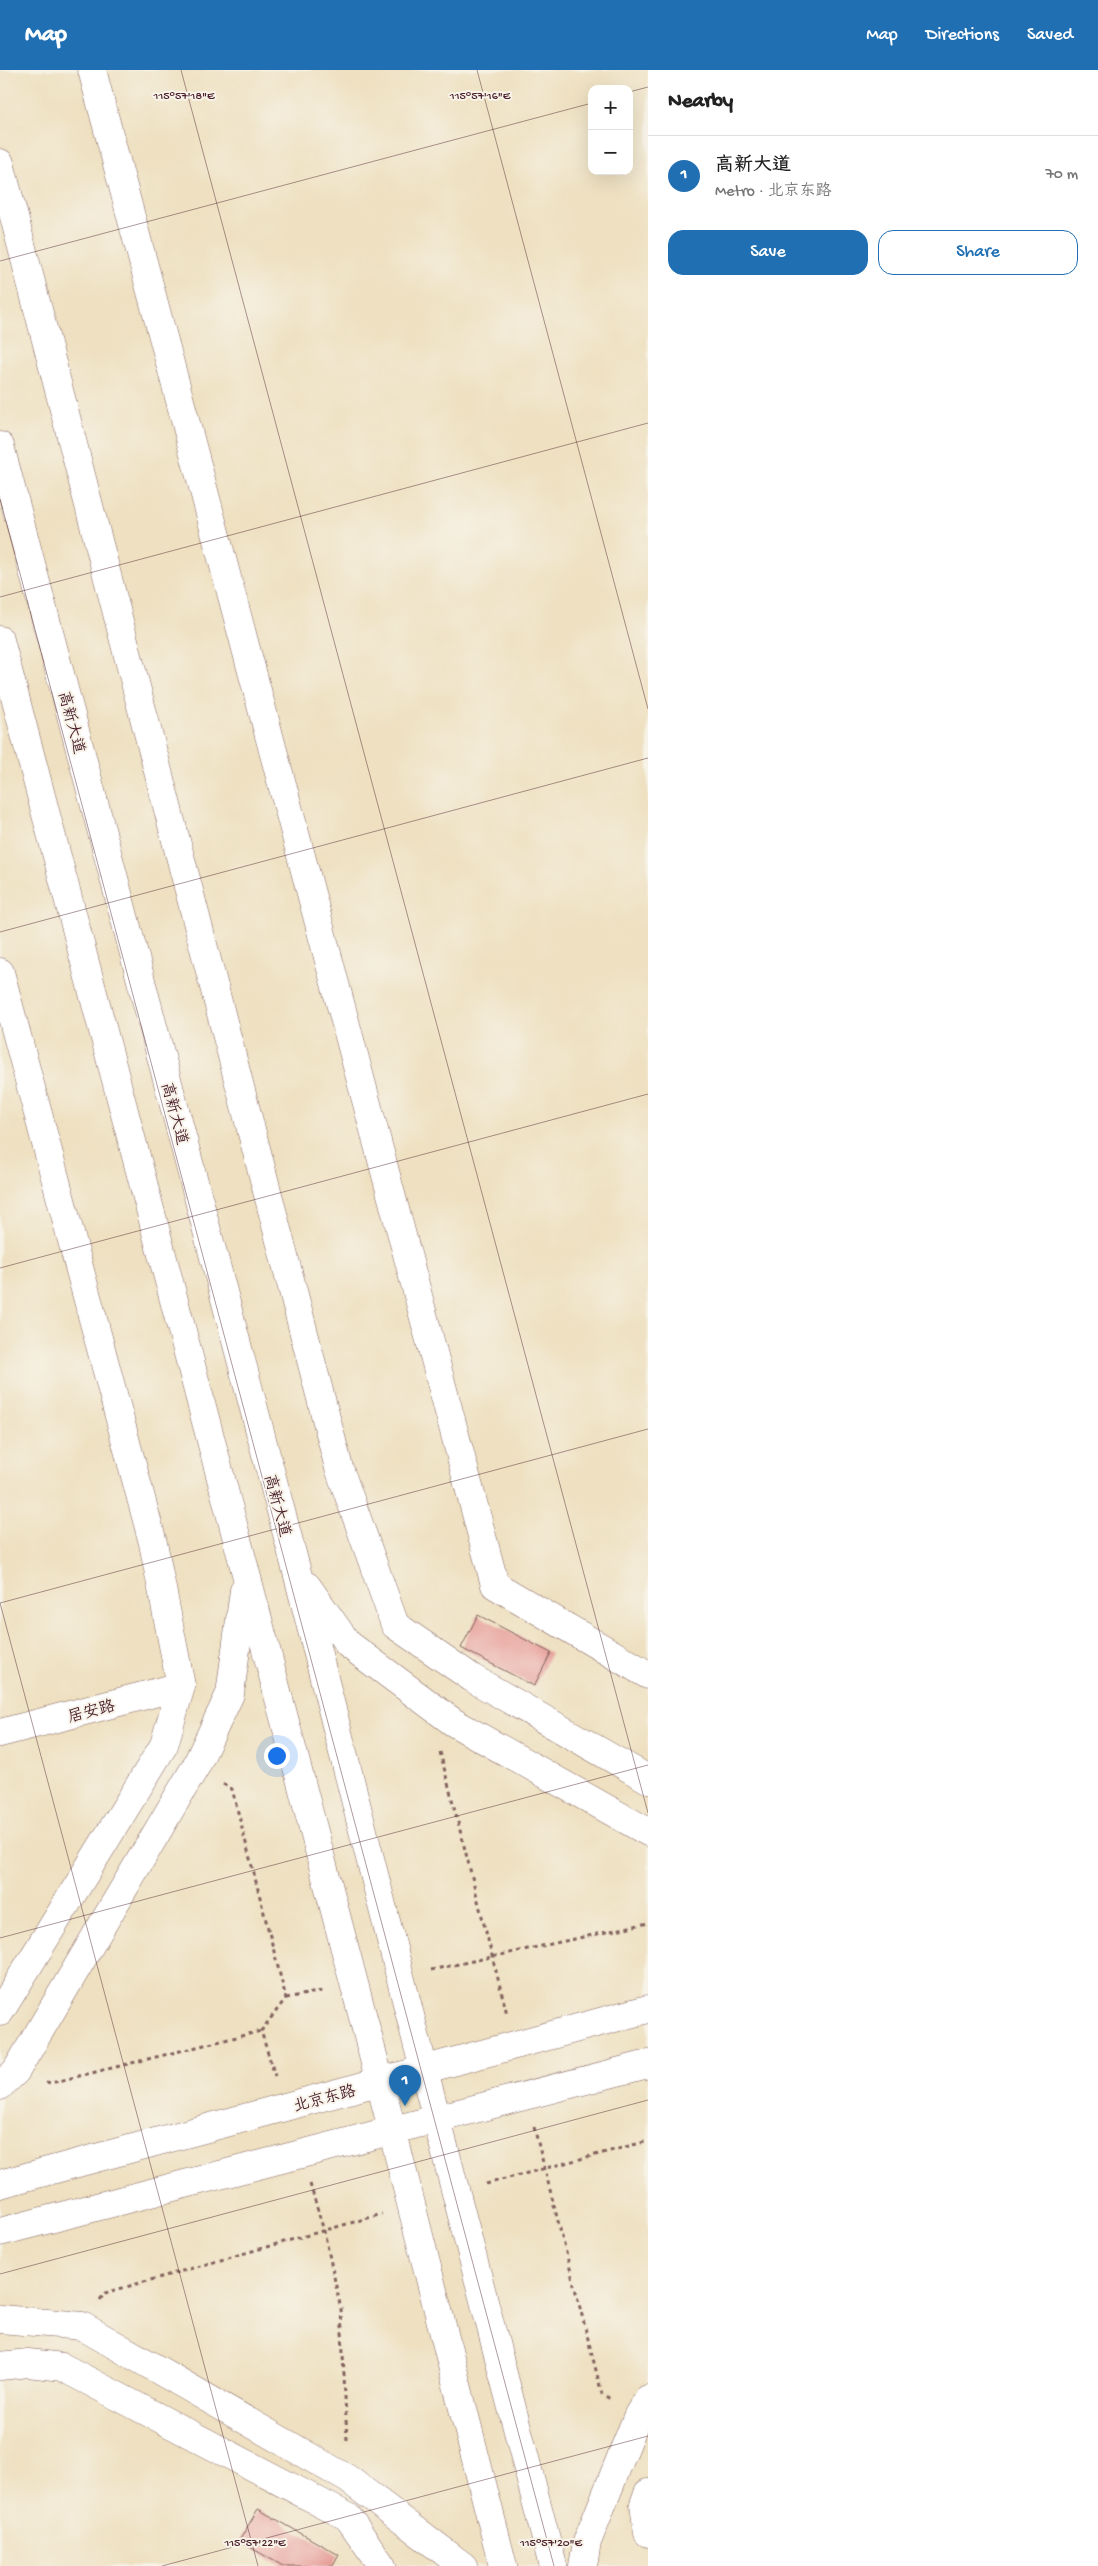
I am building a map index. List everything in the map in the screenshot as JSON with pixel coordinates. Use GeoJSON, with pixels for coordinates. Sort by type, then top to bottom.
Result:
{"type":"FeatureCollection","features":[{"type":"Feature","properties":{"kind":"main road"},"geometry":{"type":"LineString","coordinates":[[92,70],[495,1585],[648,1675]]}},
{"type":"Feature","properties":{"kind":"main road"},"geometry":{"type":"LineString","coordinates":[[0,164],[339,1468],[395,1625],[472,1678],[648,1778]]}},
{"type":"Feature","properties":{"kind":"main road","name":"高新大道"},"geometry":{"type":"LineString","coordinates":[[0,446],[297,1572],[553,2566]]}},
{"type":"Feature","properties":{"kind":"main road"},"geometry":{"type":"LineString","coordinates":[[0,640],[380,2082],[503,2566]]}},
{"type":"Feature","properties":{"kind":"main road"},"geometry":{"type":"LineString","coordinates":[[0,972],[153,1543],[181,1686],[164,1745],[0,2012]]}},
{"type":"Feature","properties":{"kind":"main road"},"geometry":{"type":"LineString","coordinates":[[297,1572],[348,1644],[453,1722],[648,1832]]}},
{"type":"Feature","properties":{"kind":"main road"},"geometry":{"type":"LineString","coordinates":[[8,2079],[200,1757],[230,1694],[246,1579]]}},
{"type":"Feature","properties":{"kind":"main road","name":"居安路"},"geometry":{"type":"LineString","coordinates":[[0,1733],[181,1686]]}},
{"type":"Feature","properties":{"kind":"main road","name":"北京东路"},"geometry":{"type":"LineString","coordinates":[[0,2184],[648,2009]]}},
{"type":"Feature","properties":{"kind":"main road"},"geometry":{"type":"LineString","coordinates":[[0,2232],[437,2117],[648,2064]]}},
{"type":"Feature","properties":{"kind":"main road"},"geometry":{"type":"LineString","coordinates":[[0,2319],[82,2326],[348,2479],[463,2566]]}},
{"type":"Feature","properties":{"kind":"main road"},"geometry":{"type":"LineString","coordinates":[[0,2366],[28,2363],[62,2367],[348,2517],[382,2566]]}},
{"type":"Feature","properties":{"kind":"main road"},"geometry":{"type":"LineString","coordinates":[[583,2566],[587,2542],[638,2415],[648,2399]]}},
{"type":"Feature","properties":{"kind":"main road"},"geometry":{"type":"LineString","coordinates":[[648,2493],[644,2504],[648,2533]]}},
{"type":"Feature","properties":{"kind":"path"},"geometry":{"type":"LineString","coordinates":[[400,1976],[493,1958],[648,1923]]}},
{"type":"Feature","properties":{"kind":"path"},"geometry":{"type":"LineString","coordinates":[[286,1998],[354,1985]]}},
{"type":"Feature","properties":{"kind":"path"},"geometry":{"type":"LineString","coordinates":[[8,2079],[51,2084],[261,2031]]}},
{"type":"Feature","properties":{"kind":"path"},"geometry":{"type":"LineString","coordinates":[[456,2193],[648,2141]]}},
{"type":"Feature","properties":{"kind":"path"},"geometry":{"type":"LineString","coordinates":[[82,2326],[105,2293],[412,2206]]}},
{"type":"Feature","properties":{"kind":"building"},"geometry":{"type":"Polygon","coordinates":[[[478,1615],[551,1653],[534,1686],[461,1648],[478,1615]]]}},
{"type":"Feature","properties":{"kind":"building"},"geometry":{"type":"Polygon","coordinates":[[[258,2509],[339,2555],[333,2566],[283,2566],[239,2541],[258,2509]]]}},
{"type":"Feature","properties":{"kind":"place","name":"高新大道"},"geometry":{"type":"Point","coordinates":[405,2106]}}]}
